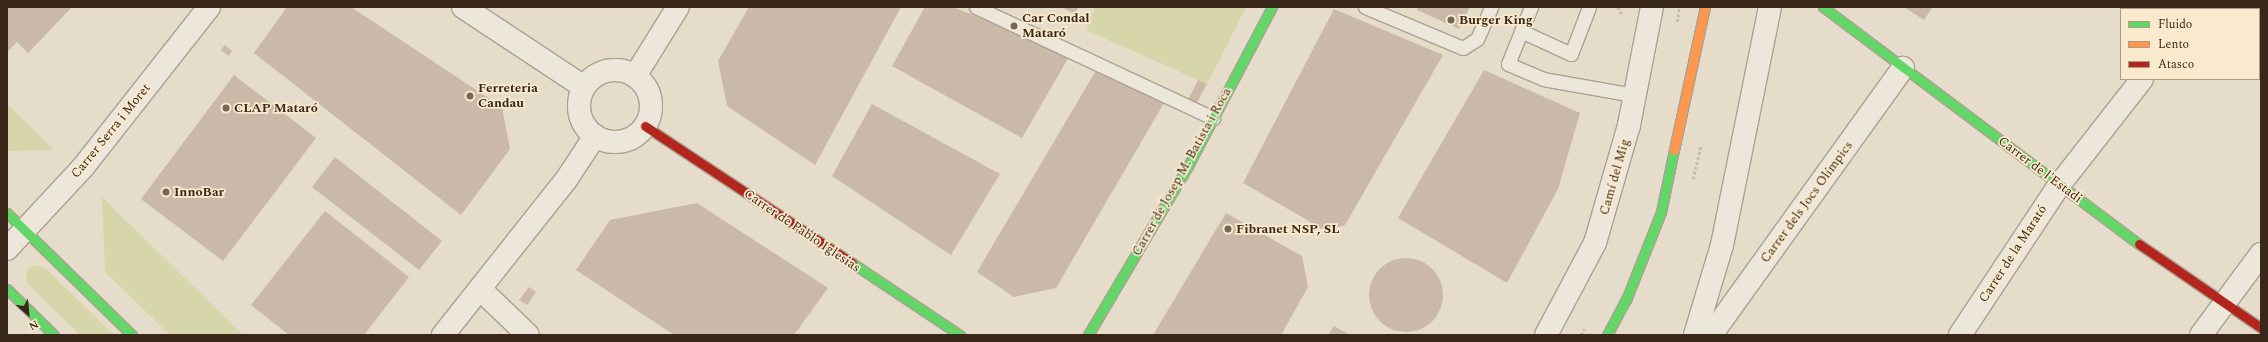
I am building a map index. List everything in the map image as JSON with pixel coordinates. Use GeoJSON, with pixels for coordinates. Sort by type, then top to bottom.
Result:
{"type":"FeatureCollection","features":[{"type":"Feature","properties":{"kind":"street","name":"Carrer Serra i Moret"},"geometry":{"type":"LineString","coordinates":[[7,249],[84,166],[209,7]]}},
{"type":"Feature","properties":{"kind":"street"},"geometry":{"type":"LineString","coordinates":[[463,7],[584,87]]}},
{"type":"Feature","properties":{"kind":"street"},"geometry":{"type":"LineString","coordinates":[[635,76],[678,7]]}},
{"type":"Feature","properties":{"kind":"street","name":"Carrer de Josep M. Batista i Roca"},"geometry":{"type":"LineString","coordinates":[[1088,335],[1213,118],[1272,7]]}},
{"type":"Feature","properties":{"kind":"street","name":"Camí del Mig"},"geometry":{"type":"LineString","coordinates":[[1546,335],[1595,243],[1617,173],[1652,7]]}},
{"type":"Feature","properties":{"kind":"street"},"geometry":{"type":"LineString","coordinates":[[1607,335],[1626,300],[1661,212],[1705,7]]}},
{"type":"Feature","properties":{"kind":"street"},"geometry":{"type":"LineString","coordinates":[[1695,335],[1722,245],[1770,7]]}},
{"type":"Feature","properties":{"kind":"street","name":"Carrer de l'Estadi"},"geometry":{"type":"LineString","coordinates":[[1823,7],[2223,305],[2261,328]]}},
{"type":"Feature","properties":{"kind":"street","name":"Carrer dels Jocs Olímpics"},"geometry":{"type":"LineString","coordinates":[[1711,335],[1904,68]]}},
{"type":"Feature","properties":{"kind":"street"},"geometry":{"type":"LineString","coordinates":[[622,70],[635,76],[649,94],[650,116],[645,126],[628,140],[605,141],[595,136],[584,124],[579,109],[584,87],[594,77],[607,71],[622,70]]}},
{"type":"Feature","properties":{"kind":"street","name":"Carrer de la Marató"},"geometry":{"type":"LineString","coordinates":[[1960,335],[2060,184],[2141,80]]}},
{"type":"Feature","properties":{"kind":"street","name":"Carrer de Pablo Iglesias"},"geometry":{"type":"LineString","coordinates":[[645,126],[960,335]]}},
{"type":"Feature","properties":{"kind":"street"},"geometry":{"type":"LineString","coordinates":[[443,335],[480,289],[595,136]]}},
{"type":"Feature","properties":{"kind":"street"},"geometry":{"type":"LineString","coordinates":[[7,213],[132,335]]}},
{"type":"Feature","properties":{"kind":"street"},"geometry":{"type":"LineString","coordinates":[[2201,335],[2261,254]]}},
{"type":"Feature","properties":{"kind":"street"},"geometry":{"type":"LineString","coordinates":[[7,289],[54,335]]}},
{"type":"Feature","properties":{"kind":"street"},"geometry":{"type":"LineString","coordinates":[[480,289],[528,335]]}},
{"type":"Feature","properties":{"kind":"lane"},"geometry":{"type":"LineString","coordinates":[[976,7],[1213,118]]}},
{"type":"Feature","properties":{"kind":"lane"},"geometry":{"type":"LineString","coordinates":[[1365,7],[1463,48],[1477,39],[1491,7]]}},
{"type":"Feature","properties":{"kind":"lane"},"geometry":{"type":"LineString","coordinates":[[1531,7],[1508,64],[1543,79],[1634,95]]}},
{"type":"Feature","properties":{"kind":"lane"},"geometry":{"type":"LineString","coordinates":[[1521,31],[1571,54],[1589,7]]}},
{"type":"Feature","properties":{"kind":"path"},"geometry":{"type":"LineString","coordinates":[[1618,7],[1622,14]]}},
{"type":"Feature","properties":{"kind":"path"},"geometry":{"type":"LineString","coordinates":[[1676,24],[1679,7]]}},
{"type":"Feature","properties":{"kind":"path"},"geometry":{"type":"LineString","coordinates":[[1581,335],[1588,323]]}},
{"type":"Feature","properties":{"kind":"green space"},"geometry":{"type":"Polygon","coordinates":[[[1095,7],[1246,7],[1207,84],[1086,30],[1095,7]]]}},
{"type":"Feature","properties":{"kind":"green space"},"geometry":{"type":"Polygon","coordinates":[[[7,104],[51,147],[53,150],[7,151],[7,104]]]}},
{"type":"Feature","properties":{"kind":"green space"},"geometry":{"type":"Polygon","coordinates":[[[102,197],[243,335],[170,335],[105,272],[102,197]]]}},
{"type":"Feature","properties":{"kind":"green space"},"geometry":{"type":"Polygon","coordinates":[[[33,265],[45,268],[114,335],[80,335],[27,283],[26,272],[33,265]]]}},
{"type":"Feature","properties":{"kind":"building"},"geometry":{"type":"Polygon","coordinates":[[[7,7],[72,7],[28,53],[17,42],[7,52],[7,7]]]}},
{"type":"Feature","properties":{"kind":"building"},"geometry":{"type":"Polygon","coordinates":[[[287,7],[351,7],[502,107],[510,149],[461,215],[254,53],[287,7]]]}},
{"type":"Feature","properties":{"kind":"building"},"geometry":{"type":"Polygon","coordinates":[[[749,7],[901,7],[815,165],[727,106],[718,61],[749,7]]]}},
{"type":"Feature","properties":{"kind":"building"},"geometry":{"type":"Polygon","coordinates":[[[925,7],[953,7],[1070,55],[1022,138],[892,66],[925,7]]]}},
{"type":"Feature","properties":{"kind":"building"},"geometry":{"type":"Polygon","coordinates":[[[1061,7],[1078,7],[1075,14],[1061,7]]]}},
{"type":"Feature","properties":{"kind":"building","name":"Burger King"},"geometry":{"type":"Polygon","coordinates":[[[1418,7],[1470,7],[1459,29],[1417,10],[1418,7]]]}},
{"type":"Feature","properties":{"kind":"building"},"geometry":{"type":"Polygon","coordinates":[[[1904,7],[1933,7],[1924,20],[1904,7]]]}},
{"type":"Feature","properties":{"kind":"building"},"geometry":{"type":"Polygon","coordinates":[[[1334,9],[1443,55],[1345,225],[1326,231],[1243,183],[1334,9]]]}},
{"type":"Feature","properties":{"kind":"building"},"geometry":{"type":"Polygon","coordinates":[[[225,45],[232,51],[229,56],[221,50],[225,45]]]}},
{"type":"Feature","properties":{"kind":"building"},"geometry":{"type":"Polygon","coordinates":[[[1098,67],[1164,103],[1056,288],[1014,297],[977,272],[1098,67]]]}},
{"type":"Feature","properties":{"kind":"building"},"geometry":{"type":"Polygon","coordinates":[[[1484,70],[1580,113],[1558,189],[1507,283],[1398,218],[1484,70]]]}},
{"type":"Feature","properties":{"kind":"building"},"geometry":{"type":"Polygon","coordinates":[[[234,75],[316,138],[223,261],[141,199],[234,75]]]}},
{"type":"Feature","properties":{"kind":"building"},"geometry":{"type":"Polygon","coordinates":[[[1198,80],[1207,84],[1195,106],[1187,102],[1198,80]]]}},
{"type":"Feature","properties":{"kind":"building"},"geometry":{"type":"Polygon","coordinates":[[[872,104],[1000,174],[951,255],[832,176],[872,104]]]}},
{"type":"Feature","properties":{"kind":"building"},"geometry":{"type":"Polygon","coordinates":[[[335,157],[442,241],[419,270],[312,187],[335,157]]]}},
{"type":"Feature","properties":{"kind":"building"},"geometry":{"type":"Polygon","coordinates":[[[697,203],[828,288],[794,335],[674,335],[576,270],[610,220],[697,203]]]}},
{"type":"Feature","properties":{"kind":"building"},"geometry":{"type":"Polygon","coordinates":[[[325,211],[409,277],[364,335],[289,335],[251,305],[325,211]]]}},
{"type":"Feature","properties":{"kind":"building"},"geometry":{"type":"Polygon","coordinates":[[[1226,213],[1302,256],[1308,287],[1281,335],[1153,335],[1226,213]]]}},
{"type":"Feature","properties":{"kind":"building"},"geometry":{"type":"Polygon","coordinates":[[[1399,258],[1413,258],[1427,264],[1437,274],[1443,288],[1443,302],[1437,316],[1427,326],[1413,332],[1399,332],[1385,326],[1375,316],[1369,302],[1369,288],[1375,274],[1385,264],[1399,258]]]}},
{"type":"Feature","properties":{"kind":"building"},"geometry":{"type":"Polygon","coordinates":[[[529,287],[536,292],[527,305],[519,300],[529,287]]]}},
{"type":"Feature","properties":{"kind":"building"},"geometry":{"type":"Polygon","coordinates":[[[1334,326],[1350,335],[1328,335],[1334,326]]]}},
{"type":"Feature","properties":{"kind":"traffic: fast"},"geometry":{"type":"LineString","coordinates":[[1088,335],[1188,166],[1272,7]]}},
{"type":"Feature","properties":{"kind":"traffic: fast"},"geometry":{"type":"LineString","coordinates":[[1823,7],[2139,244]]}},
{"type":"Feature","properties":{"kind":"traffic: fast"},"geometry":{"type":"LineString","coordinates":[[1607,335],[1626,300],[1661,212],[1674,150]]}},
{"type":"Feature","properties":{"kind":"traffic: fast"},"geometry":{"type":"LineString","coordinates":[[7,213],[132,335]]}},
{"type":"Feature","properties":{"kind":"traffic: fast"},"geometry":{"type":"LineString","coordinates":[[852,263],[960,335]]}},
{"type":"Feature","properties":{"kind":"traffic: fast"},"geometry":{"type":"LineString","coordinates":[[7,289],[54,335]]}},
{"type":"Feature","properties":{"kind":"traffic: slow"},"geometry":{"type":"LineString","coordinates":[[1674,150],[1705,7]]}},
{"type":"Feature","properties":{"kind":"traffic: jam"},"geometry":{"type":"LineString","coordinates":[[645,126],[852,263]]}},
{"type":"Feature","properties":{"kind":"traffic: jam"},"geometry":{"type":"LineString","coordinates":[[2139,244],[2261,328]]}},
{"type":"Feature","properties":{"kind":"place","name":"Burger King"},"geometry":{"type":"Point","coordinates":[1451,20]}},
{"type":"Feature","properties":{"kind":"place","name":"Car Condal Mataró"},"geometry":{"type":"Point","coordinates":[1014,26]}},
{"type":"Feature","properties":{"kind":"place","name":"Ferreteria Candau"},"geometry":{"type":"Point","coordinates":[470,96]}},
{"type":"Feature","properties":{"kind":"place","name":"CLAP Mataró"},"geometry":{"type":"Point","coordinates":[226,108]}},
{"type":"Feature","properties":{"kind":"place","name":"InnoBar"},"geometry":{"type":"Point","coordinates":[166,192]}},
{"type":"Feature","properties":{"kind":"place","name":"Fibranet NSP, SL"},"geometry":{"type":"Point","coordinates":[1228,229]}}]}
